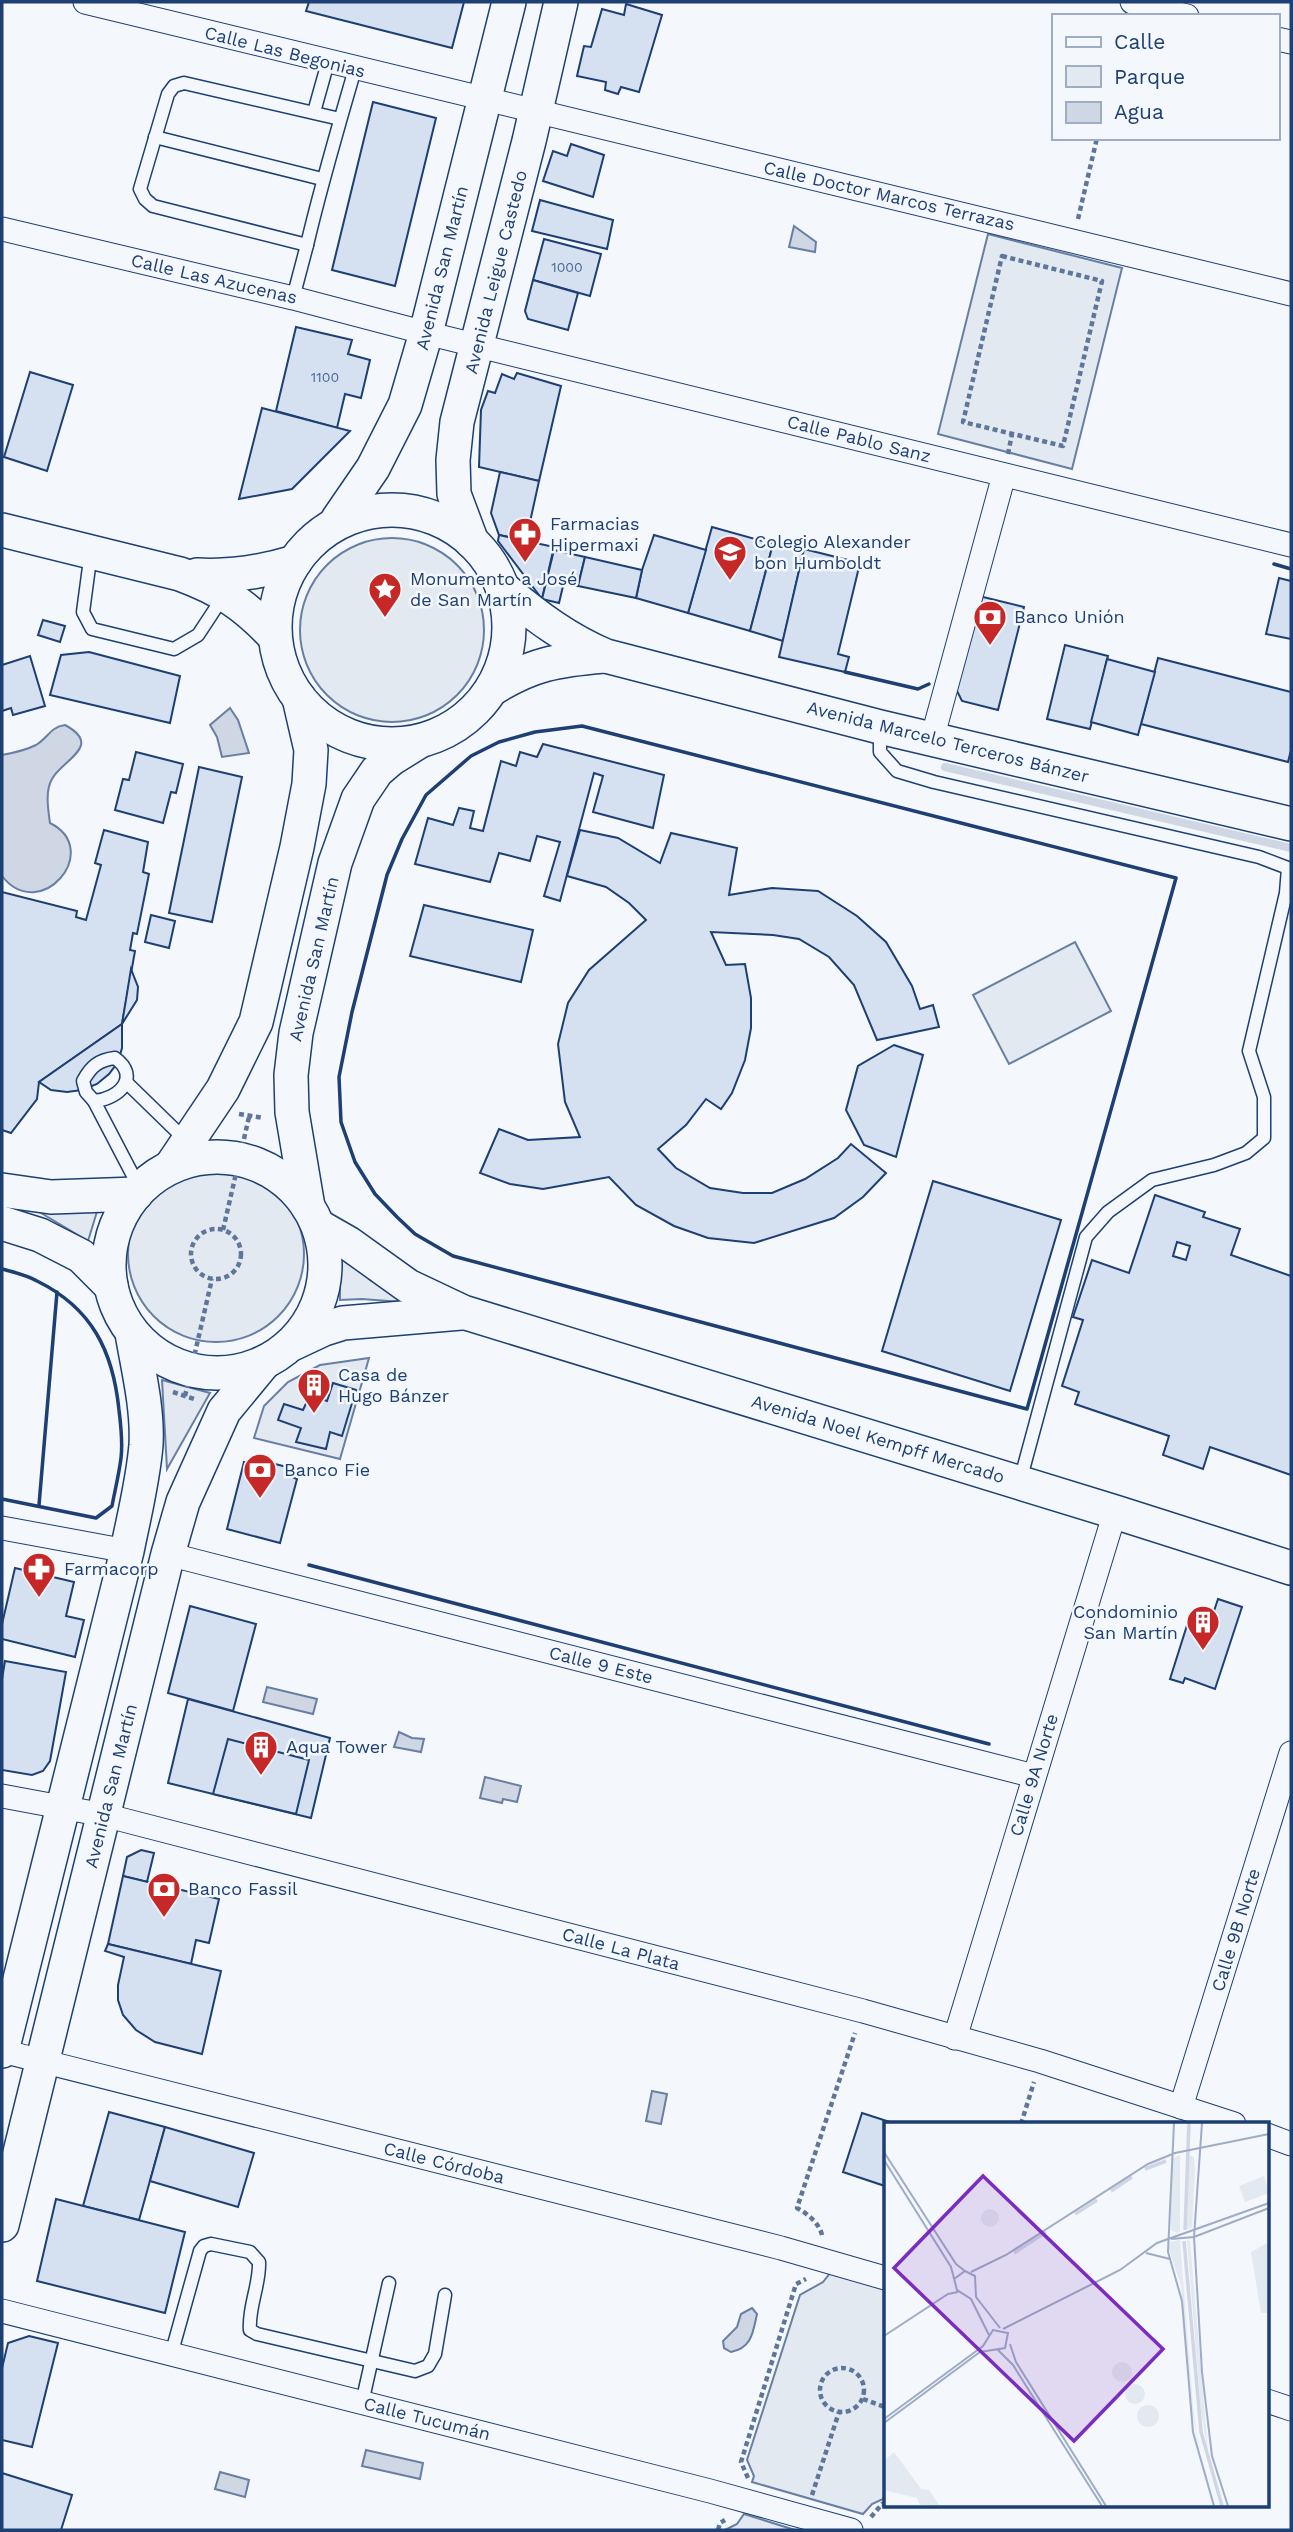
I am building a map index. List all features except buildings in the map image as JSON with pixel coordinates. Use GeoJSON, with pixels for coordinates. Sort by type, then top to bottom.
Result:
{"type":"FeatureCollection","features":[{"type":"Feature","properties":{"kind":"main road","name":"Avenida San Martín"},"geometry":{"type":"LineString","coordinates":[[338,519],[373,468],[405,405],[426,333],[509,2]]}},
{"type":"Feature","properties":{"kind":"main road","name":"Avenida Leigue Castedo"},"geometry":{"type":"LineString","coordinates":[[472,542],[454,494],[453,460],[457,422],[561,2]]}},
{"type":"Feature","properties":{"kind":"main road"},"geometry":{"type":"LineString","coordinates":[[398,510],[425,515],[450,526],[472,542],[492,566],[505,590],[510,644],[504,668],[492,689],[474,711],[449,730],[420,741],[387,744],[354,738],[324,722],[299,698],[282,669],[274,636],[275,610],[282,585],[295,562],[309,545],[338,519],[371,512],[398,510]]}},
{"type":"Feature","properties":{"kind":"main road"},"geometry":{"type":"LineString","coordinates":[[2,530],[180,574],[207,584],[255,615],[274,636]]}},
{"type":"Feature","properties":{"kind":"main road"},"geometry":{"type":"LineString","coordinates":[[180,574],[238,576],[295,562]]}},
{"type":"Feature","properties":{"kind":"main road","name":"Avenida Marcelo Terceros Bánzer"},"geometry":{"type":"LineString","coordinates":[[505,590],[557,631],[606,656],[880,727],[1291,824]]}},
{"type":"Feature","properties":{"kind":"main road","name":"Avenida Marcelo Terceros Bánzer"},"geometry":{"type":"LineString","coordinates":[[492,689],[518,673],[550,662],[606,656]]}},
{"type":"Feature","properties":{"kind":"main road"},"geometry":{"type":"LineString","coordinates":[[292,1344],[262,1365],[180,1385],[158,1357],[132,1332],[119,1311],[111,1286],[109,1253],[117,1221],[138,1191],[153,1177],[188,1155],[256,1022],[309,784],[311,750],[299,698]]}},
{"type":"Feature","properties":{"kind":"main road","name":"Avenida San Martín"},"geometry":{"type":"LineString","coordinates":[[292,1344],[312,1319],[323,1290],[326,1258],[314,1217],[292,1112],[290,1074],[296,1033],[332,876],[358,799],[377,771],[420,741]]}},
{"type":"Feature","properties":{"kind":"main road"},"geometry":{"type":"LineString","coordinates":[[188,1155],[234,1156],[263,1166],[289,1183],[314,1217]]}},
{"type":"Feature","properties":{"kind":"main road"},"geometry":{"type":"LineString","coordinates":[[2,1190],[51,1197],[138,1191]]}},
{"type":"Feature","properties":{"kind":"main road","name":"Avenida Noel Kempff Mercado"},"geometry":{"type":"LineString","coordinates":[[314,1217],[408,1286],[463,1312],[1291,1568]]}},
{"type":"Feature","properties":{"kind":"main road"},"geometry":{"type":"LineString","coordinates":[[2,1223],[40,1235],[80,1256],[111,1286]]}},
{"type":"Feature","properties":{"kind":"main road","name":"Avenida Noel Kempff Mercado"},"geometry":{"type":"LineString","coordinates":[[292,1344],[343,1323],[463,1312]]}},
{"type":"Feature","properties":{"kind":"main road"},"geometry":{"type":"LineString","coordinates":[[2,2051],[127,1551],[146,1443],[132,1332]]}},
{"type":"Feature","properties":{"kind":"main road","name":"Avenida San Martín"},"geometry":{"type":"LineString","coordinates":[[2,2225],[41,2060],[183,1502],[224,1411],[262,1365]]}},
{"type":"Feature","properties":{"kind":"street","name":"Calle Las Begonias"},"geometry":{"type":"LineString","coordinates":[[85,2],[485,99]]}},
{"type":"Feature","properties":{"kind":"street"},"geometry":{"type":"LineString","coordinates":[[1132,2],[1179,14]]}},
{"type":"Feature","properties":{"kind":"street","name":"Calle Doctor Marcos Terrazas"},"geometry":{"type":"LineString","coordinates":[[485,99],[1073,239],[1291,294]]}},
{"type":"Feature","properties":{"kind":"street","name":"Calle Las Azucenas"},"geometry":{"type":"LineString","coordinates":[[2,229],[293,298],[426,333]]}},
{"type":"Feature","properties":{"kind":"street","name":"Calle Pablo Sanz"},"geometry":{"type":"LineString","coordinates":[[426,333],[1291,545]]}},
{"type":"Feature","properties":{"kind":"street"},"geometry":{"type":"LineString","coordinates":[[932,739],[1004,475]]}},
{"type":"Feature","properties":{"kind":"street","name":"Calle 9A Norte"},"geometry":{"type":"LineString","coordinates":[[955,2038],[1115,1512]]}},
{"type":"Feature","properties":{"kind":"street"},"geometry":{"type":"LineString","coordinates":[[2,1528],[127,1551]]}},
{"type":"Feature","properties":{"kind":"street","name":"Calle 9 Este"},"geometry":{"type":"LineString","coordinates":[[168,1554],[1034,1776]]}},
{"type":"Feature","properties":{"kind":"street","name":"Calle 9B Norte"},"geometry":{"type":"LineString","coordinates":[[1181,2107],[1291,1752]]}},
{"type":"Feature","properties":{"kind":"street","name":"Calle La Plata"},"geometry":{"type":"LineString","coordinates":[[2,1796],[104,1815],[863,2011],[1040,2061],[1228,2122]]}},
{"type":"Feature","properties":{"kind":"street","name":"Calle Córdoba"},"geometry":{"type":"LineString","coordinates":[[2,2051],[884,2278]]}},
{"type":"Feature","properties":{"kind":"street"},"geometry":{"type":"LineString","coordinates":[[1268,2135],[1291,2144]]}},
{"type":"Feature","properties":{"kind":"street","name":"Calle Tucumán"},"geometry":{"type":"LineString","coordinates":[[2,2311],[804,2517],[860,2524]]}},
{"type":"Feature","properties":{"kind":"street"},"geometry":{"type":"LineString","coordinates":[[1268,2401],[1291,2409]]}},
{"type":"Feature","properties":{"kind":"lane"},"geometry":{"type":"LineString","coordinates":[[314,113],[328,62]]}},
{"type":"Feature","properties":{"kind":"lane"},"geometry":{"type":"LineString","coordinates":[[293,298],[322,179],[355,69]]}},
{"type":"Feature","properties":{"kind":"lane"},"geometry":{"type":"LineString","coordinates":[[307,245],[153,206],[145,199],[140,189],[168,94],[174,86],[184,83],[340,120]]}},
{"type":"Feature","properties":{"kind":"lane"},"geometry":{"type":"LineString","coordinates":[[155,137],[322,179]]}},
{"type":"Feature","properties":{"kind":"lane"},"geometry":{"type":"LineString","coordinates":[[92,552],[83,612],[92,629],[174,649],[198,635],[225,594]]}},
{"type":"Feature","properties":{"kind":"lane"},"geometry":{"type":"LineString","coordinates":[[880,727],[880,752],[897,771],[934,782],[1259,857],[1290,868],[1249,1051],[1264,1097],[1264,1138],[1246,1153],[1225,1161],[1153,1180],[1108,1212],[1086,1237],[1020,1483]]}},
{"type":"Feature","properties":{"kind":"lane"},"geometry":{"type":"LineString","coordinates":[[94,1101],[107,1100],[126,1082],[124,1064],[115,1058],[102,1059],[83,1081],[86,1092],[94,1101],[138,1191]]}},
{"type":"Feature","properties":{"kind":"lane"},"geometry":{"type":"LineString","coordinates":[[126,1082],[188,1155]]}},
{"type":"Feature","properties":{"kind":"lane"},"geometry":{"type":"LineString","coordinates":[[171,2355],[200,2251],[211,2244],[250,2252],[259,2262],[260,2276],[249,2320],[250,2330],[257,2334],[415,2371],[428,2366],[435,2354],[444,2294]]}},
{"type":"Feature","properties":{"kind":"lane"},"geometry":{"type":"LineString","coordinates":[[362,2403],[390,2283]]}},
{"type":"Feature","properties":{"kind":"path"},"geometry":{"type":"LineString","coordinates":[[1073,239],[1097,140]]}},
{"type":"Feature","properties":{"kind":"path"},"geometry":{"type":"LineString","coordinates":[[1002,257],[1102,281],[1063,446],[962,422],[1002,257]]}},
{"type":"Feature","properties":{"kind":"path"},"geometry":{"type":"LineString","coordinates":[[233,1112],[268,1119]]}},
{"type":"Feature","properties":{"kind":"path"},"geometry":{"type":"LineString","coordinates":[[223,1230],[250,1117]]}},
{"type":"Feature","properties":{"kind":"path"},"geometry":{"type":"LineString","coordinates":[[223,1230],[238,1241],[242,1250],[241,1260],[230,1275],[212,1279],[195,1268],[191,1248],[195,1239],[203,1232],[223,1230]]}},
{"type":"Feature","properties":{"kind":"path"},"geometry":{"type":"LineString","coordinates":[[201,1402],[180,1385],[212,1279]]}},
{"type":"Feature","properties":{"kind":"path"},"geometry":{"type":"LineString","coordinates":[[718,2530],[720,2523],[732,2516],[743,2500],[748,2476],[741,2462],[796,2284],[808,2278],[821,2260],[824,2240],[821,2230],[808,2214],[797,2208],[863,2011]]}},
{"type":"Feature","properties":{"kind":"path"},"geometry":{"type":"LineString","coordinates":[[1022,2122],[1040,2061]]}},
{"type":"Feature","properties":{"kind":"path"},"geometry":{"type":"LineString","coordinates":[[843,2368],[856,2373],[864,2384],[863,2399],[853,2410],[839,2412],[825,2405],[820,2391],[821,2383],[830,2372],[843,2368]]}},
{"type":"Feature","properties":{"kind":"path"},"geometry":{"type":"LineString","coordinates":[[863,2399],[884,2407]]}},
{"type":"Feature","properties":{"kind":"path"},"geometry":{"type":"LineString","coordinates":[[804,2517],[839,2412]]}},
{"type":"Feature","properties":{"kind":"path"},"geometry":{"type":"LineString","coordinates":[[860,2524],[884,2505]]}},
{"type":"Feature","properties":{"kind":"green space"},"geometry":{"type":"Polygon","coordinates":[[[988,234],[1122,268],[1072,469],[938,434],[988,234]]]}},
{"type":"Feature","properties":{"kind":"green space"},"geometry":{"type":"Polygon","coordinates":[[[392,538],[427,545],[457,565],[477,595],[484,630],[477,665],[457,695],[427,715],[392,722],[357,715],[327,695],[307,665],[300,630],[307,595],[327,565],[357,545],[392,538]]]}},
{"type":"Feature","properties":{"kind":"green space"},"geometry":{"type":"Polygon","coordinates":[[[1075,942],[1111,1011],[1009,1064],[973,995],[1075,942]]]}},
{"type":"Feature","properties":{"kind":"green space"},"geometry":{"type":"Polygon","coordinates":[[[216,1166],[250,1173],[278,1192],[297,1220],[304,1254],[297,1288],[278,1316],[250,1335],[216,1342],[182,1335],[154,1316],[135,1288],[128,1254],[135,1220],[154,1192],[182,1173],[216,1166]]]}},
{"type":"Feature","properties":{"kind":"green space"},"geometry":{"type":"Polygon","coordinates":[[[21,1201],[99,1205],[88,1241],[21,1201]]]}},
{"type":"Feature","properties":{"kind":"green space"},"geometry":{"type":"Polygon","coordinates":[[[340,1249],[370,1280],[415,1303],[340,1300],[340,1249]]]}},
{"type":"Feature","properties":{"kind":"green space"},"geometry":{"type":"Polygon","coordinates":[[[369,1358],[340,1459],[254,1438],[264,1406],[288,1382],[320,1365],[369,1358]]]}},
{"type":"Feature","properties":{"kind":"green space"},"geometry":{"type":"Polygon","coordinates":[[[162,1380],[210,1393],[167,1469],[162,1380]]]}},
{"type":"Feature","properties":{"kind":"green space"},"geometry":{"type":"Polygon","coordinates":[[[831,2272],[884,2288],[884,2496],[863,2514],[752,2482],[754,2476],[747,2460],[800,2295],[823,2282],[831,2272]]]}},
{"type":"Feature","properties":{"kind":"green space"},"geometry":{"type":"Polygon","coordinates":[[[744,2514],[795,2530],[725,2530],[737,2524],[744,2514]]]}},
{"type":"Feature","properties":{"kind":"water"},"geometry":{"type":"Polygon","coordinates":[[[794,226],[816,242],[815,252],[789,247],[794,226]]]}},
{"type":"Feature","properties":{"kind":"water"},"geometry":{"type":"Polygon","coordinates":[[[230,708],[238,720],[249,753],[222,757],[217,737],[210,725],[230,708]]]}},
{"type":"Feature","properties":{"kind":"water"},"geometry":{"type":"Polygon","coordinates":[[[65,725],[76,733],[81,740],[81,746],[52,779],[48,800],[50,823],[65,835],[71,850],[69,865],[61,878],[48,888],[33,892],[17,889],[2,876],[2,755],[36,745],[52,730],[65,725]]]}},
{"type":"Feature","properties":{"kind":"water"},"geometry":{"type":"Polygon","coordinates":[[[267,1687],[317,1699],[313,1714],[263,1702],[267,1687]]]}},
{"type":"Feature","properties":{"kind":"water"},"geometry":{"type":"Polygon","coordinates":[[[399,1732],[412,1738],[424,1739],[421,1752],[394,1747],[399,1732]]]}},
{"type":"Feature","properties":{"kind":"water"},"geometry":{"type":"Polygon","coordinates":[[[485,1777],[521,1786],[517,1802],[503,1799],[502,1803],[480,1798],[485,1777]]]}},
{"type":"Feature","properties":{"kind":"water"},"geometry":{"type":"Polygon","coordinates":[[[652,2091],[667,2094],[661,2124],[646,2121],[652,2091]]]}},
{"type":"Feature","properties":{"kind":"water"},"geometry":{"type":"Polygon","coordinates":[[[752,2308],[757,2314],[753,2333],[747,2343],[731,2352],[724,2348],[723,2341],[737,2327],[741,2314],[752,2308]]]}},
{"type":"Feature","properties":{"kind":"water"},"geometry":{"type":"Polygon","coordinates":[[[366,2450],[423,2463],[420,2479],[362,2466],[366,2450]]]}},
{"type":"Feature","properties":{"kind":"water"},"geometry":{"type":"Polygon","coordinates":[[[220,2472],[249,2480],[245,2497],[215,2489],[220,2472]]]}},
{"type":"Feature","properties":{"kind":"waterway"},"geometry":{"type":"LineString","coordinates":[[945,767],[1291,848]]}},
{"type":"Feature","properties":{"kind":"wall"},"geometry":{"type":"LineString","coordinates":[[1274,564],[1291,569]]}},
{"type":"Feature","properties":{"kind":"wall"},"geometry":{"type":"LineString","coordinates":[[845,672],[918,689],[929,684]]}},
{"type":"Feature","properties":{"kind":"wall"},"geometry":{"type":"LineString","coordinates":[[582,726],[1176,878],[1027,1409],[453,1256],[415,1234],[375,1194],[355,1162],[341,1122],[339,1077],[352,1012],[387,875],[402,839],[426,795],[471,756],[499,742],[535,732],[582,726]]}},
{"type":"Feature","properties":{"kind":"wall"},"geometry":{"type":"LineString","coordinates":[[2,1269],[29,1277],[56,1292],[86,1318],[105,1350],[111,1369],[116,1389],[122,1446],[112,1506],[96,1518],[2,1499]]}},
{"type":"Feature","properties":{"kind":"wall"},"geometry":{"type":"LineString","coordinates":[[39,1505],[57,1292]]}},
{"type":"Feature","properties":{"kind":"wall"},"geometry":{"type":"LineString","coordinates":[[309,1565],[989,1744]]}},
{"type":"Feature","properties":{"kind":"place","name":"Farmacias Hipermaxi"},"geometry":{"type":"Point","coordinates":[525,564]}},
{"type":"Feature","properties":{"kind":"place","name":"Colegio Alexander bon Humboldt"},"geometry":{"type":"Point","coordinates":[730,582]}},
{"type":"Feature","properties":{"kind":"place","name":"Monumento a José de San Martín"},"geometry":{"type":"Point","coordinates":[385,619]}},
{"type":"Feature","properties":{"kind":"place","name":"Banco Unión"},"geometry":{"type":"Point","coordinates":[990,647]}},
{"type":"Feature","properties":{"kind":"place","name":"Casa de Hugo Bánzer"},"geometry":{"type":"Point","coordinates":[314,1415]}},
{"type":"Feature","properties":{"kind":"place","name":"Banco Fie"},"geometry":{"type":"Point","coordinates":[260,1500]}},
{"type":"Feature","properties":{"kind":"place","name":"Farmacorp"},"geometry":{"type":"Point","coordinates":[39,1599]}},
{"type":"Feature","properties":{"kind":"place","name":"Condominio San Martín"},"geometry":{"type":"Point","coordinates":[1203,1652]}},
{"type":"Feature","properties":{"kind":"place","name":"Aqua Tower"},"geometry":{"type":"Point","coordinates":[261,1777]}},
{"type":"Feature","properties":{"kind":"place","name":"Banco Fassil"},"geometry":{"type":"Point","coordinates":[164,1919]}}]}
